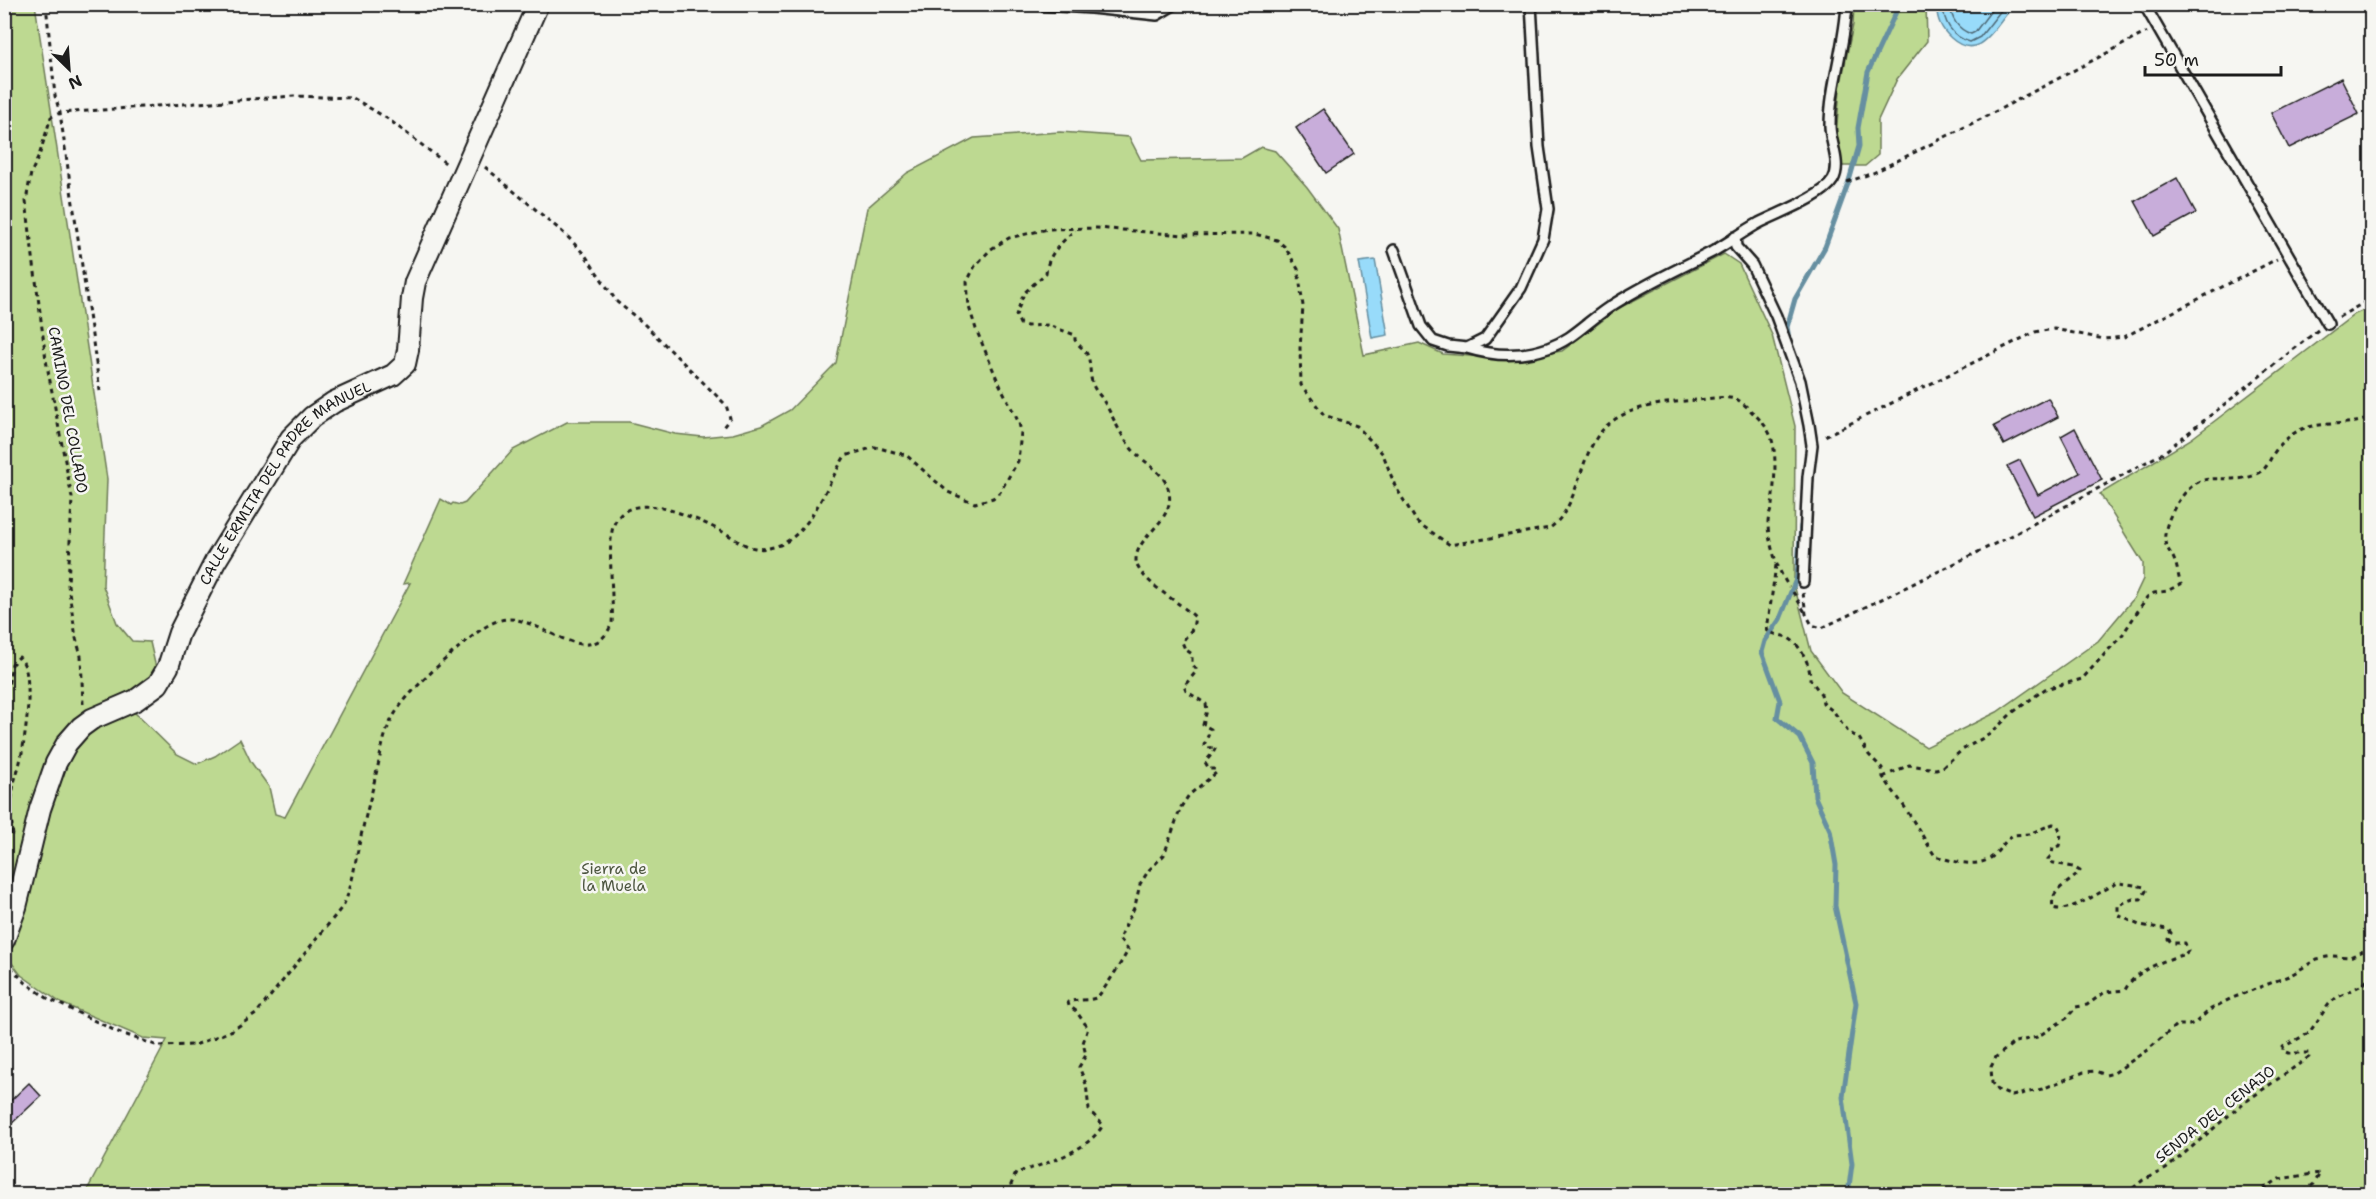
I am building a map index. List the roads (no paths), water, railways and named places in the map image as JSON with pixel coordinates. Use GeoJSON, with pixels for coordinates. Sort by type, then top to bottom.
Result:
{"type":"FeatureCollection","features":[{"type":"Feature","properties":{"kind":"street","name":"CALLE ERMITA DEL PADRE MANUEL"},"geometry":{"type":"LineString","coordinates":[[4,940],[16,907],[40,809],[56,763],[67,743],[92,718],[136,700],[158,684],[168,667],[179,633],[215,562],[291,438],[312,417],[334,402],[393,375],[405,364],[415,282],[538,4]]}},
{"type":"Feature","properties":{"kind":"lane"},"geometry":{"type":"LineString","coordinates":[[1043,5],[1101,8],[1157,15],[1175,4]]}},
{"type":"Feature","properties":{"kind":"lane"},"geometry":{"type":"LineString","coordinates":[[1467,348],[1485,339],[1521,288],[1543,239],[1548,209],[1539,147],[1531,4]]}},
{"type":"Feature","properties":{"kind":"lane"},"geometry":{"type":"LineString","coordinates":[[1394,250],[1421,326],[1433,341],[1486,354],[1512,354],[1545,349],[1565,342],[1608,308],[1657,279],[1717,249],[1825,189],[1834,178],[1836,165],[1830,133],[1830,108],[1843,41],[1846,4]]}},
{"type":"Feature","properties":{"kind":"lane"},"geometry":{"type":"LineString","coordinates":[[2144,4],[2328,324]]}},
{"type":"Feature","properties":{"kind":"lane"},"geometry":{"type":"LineString","coordinates":[[1735,237],[1736,247],[1752,265],[1776,316],[1800,381],[1812,446],[1808,477],[1803,582]]}},
{"type":"Feature","properties":{"kind":"water"},"geometry":{"type":"Polygon","coordinates":[[[1937,4],[2015,5],[1987,38],[1971,47],[1962,45],[1944,31],[1938,19],[1937,4]]]}},
{"type":"Feature","properties":{"kind":"water"},"geometry":{"type":"Polygon","coordinates":[[[1375,260],[1388,335],[1372,338],[1359,262],[1375,260]]]}},
{"type":"Feature","properties":{"kind":"waterway"},"geometry":{"type":"LineString","coordinates":[[1790,345],[1787,327],[1795,299],[1825,247],[1849,181],[1859,146],[1858,128],[1868,72],[1896,12],[1896,4]]}},
{"type":"Feature","properties":{"kind":"waterway"},"geometry":{"type":"LineString","coordinates":[[1801,526],[1797,577],[1780,619],[1765,641],[1762,652],[1780,701],[1777,718],[1800,737],[1813,763],[1815,797],[1830,830],[1836,865],[1835,906],[1856,1003],[1843,1097],[1852,1164],[1848,1194]]}},
{"type":"Feature","properties":{"kind":"park label","name":"Sierra de la Muela"},"geometry":{"type":"Point","coordinates":[614,878]}}]}
